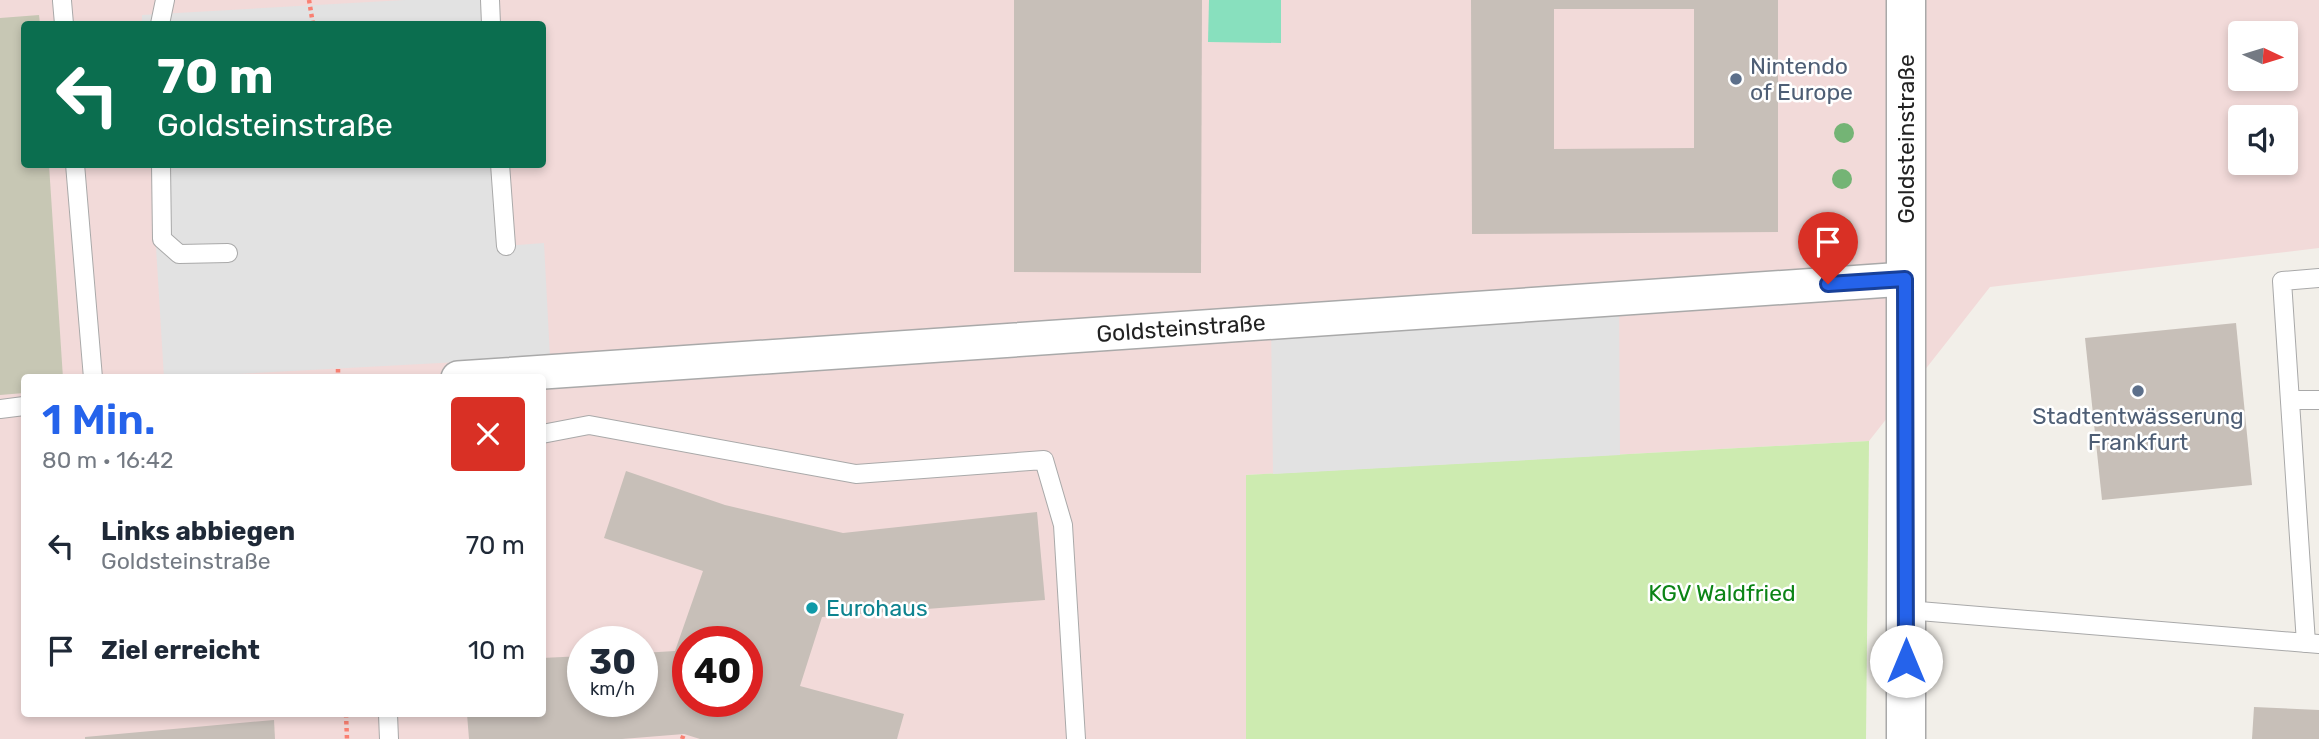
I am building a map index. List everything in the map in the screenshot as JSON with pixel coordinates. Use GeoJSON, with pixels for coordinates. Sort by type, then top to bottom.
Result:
{"type":"FeatureCollection","features":[{"type":"Feature","properties":{"kind":"street","name":"Goldsteinstraße"},"geometry":{"type":"LineString","coordinates":[[1906,0],[1906,739]]}},
{"type":"Feature","properties":{"kind":"street","name":"Goldsteinstraße"},"geometry":{"type":"LineString","coordinates":[[516,374],[1905,279]]}},
{"type":"Feature","properties":{"kind":"lane"},"geometry":{"type":"LineString","coordinates":[[161,21],[165,0]]}},
{"type":"Feature","properties":{"kind":"lane"},"geometry":{"type":"LineString","coordinates":[[490,0],[491,21]]}},
{"type":"Feature","properties":{"kind":"lane"},"geometry":{"type":"LineString","coordinates":[[62,1],[64,21]]}},
{"type":"Feature","properties":{"kind":"lane"},"geometry":{"type":"LineString","coordinates":[[75,168],[93,374]]}},
{"type":"Feature","properties":{"kind":"lane"},"geometry":{"type":"LineString","coordinates":[[161,168],[162,239],[179,254],[228,253]]}},
{"type":"Feature","properties":{"kind":"lane"},"geometry":{"type":"LineString","coordinates":[[500,168],[506,246]]}},
{"type":"Feature","properties":{"kind":"lane"},"geometry":{"type":"LineString","coordinates":[[1907,610],[2312,643],[2282,281],[2319,278]]}},
{"type":"Feature","properties":{"kind":"lane"},"geometry":{"type":"LineString","coordinates":[[2290,400],[2319,400]]}},
{"type":"Feature","properties":{"kind":"lane"},"geometry":{"type":"LineString","coordinates":[[0,409],[21,407]]}},
{"type":"Feature","properties":{"kind":"lane"},"geometry":{"type":"LineString","coordinates":[[546,434],[589,425],[856,474],[1044,460],[1063,525],[1076,739]]}},
{"type":"Feature","properties":{"kind":"lane"},"geometry":{"type":"LineString","coordinates":[[388,717],[389,739]]}},
{"type":"Feature","properties":{"kind":"path"},"geometry":{"type":"LineString","coordinates":[[309,0],[312,21]]}},
{"type":"Feature","properties":{"kind":"path"},"geometry":{"type":"LineString","coordinates":[[338,369],[338,374]]}},
{"type":"Feature","properties":{"kind":"path"},"geometry":{"type":"LineString","coordinates":[[346,717],[347,739]]}},
{"type":"Feature","properties":{"kind":"shaded area"},"geometry":{"type":"Polygon","coordinates":[[[0,0],[2319,0],[2319,248],[1990,287],[1869,441],[1246,475],[1246,739],[0,739],[0,0]]]}},
{"type":"Feature","properties":{"kind":"shaded area"},"geometry":{"type":"Polygon","coordinates":[[[405,0],[496,0],[497,21],[142,21],[142,15],[405,0]]]}},
{"type":"Feature","properties":{"kind":"shaded area"},"geometry":{"type":"Polygon","coordinates":[[[39,15],[40,21],[21,21],[21,168],[49,168],[63,374],[21,374],[21,393],[0,395],[0,18],[39,15]]]}},
{"type":"Feature","properties":{"kind":"shaded area"},"geometry":{"type":"Polygon","coordinates":[[[151,168],[503,168],[506,246],[544,243],[550,357],[238,374],[164,374],[151,168]]]}},
{"type":"Feature","properties":{"kind":"shaded area"},"geometry":{"type":"Polygon","coordinates":[[[1619,298],[1620,455],[1273,474],[1271,322],[1619,298]]]}},
{"type":"Feature","properties":{"kind":"green space"},"geometry":{"type":"Polygon","coordinates":[[[1209,0],[1281,0],[1281,43],[1208,42],[1209,0]]]}},
{"type":"Feature","properties":{"kind":"green space","name":"KGV Waldfried"},"geometry":{"type":"Polygon","coordinates":[[[1869,441],[1866,739],[1246,739],[1246,475],[1869,441]]]}},
{"type":"Feature","properties":{"kind":"building"},"geometry":{"type":"Polygon","coordinates":[[[1014,0],[1202,0],[1201,273],[1014,272],[1014,0]]]}},
{"type":"Feature","properties":{"kind":"building","name":"Nintendo of Europe"},"geometry":{"type":"Polygon","coordinates":[[[1471,0],[1778,0],[1778,232],[1472,234],[1471,0]],[[1554,9],[1554,149],[1694,148],[1694,9],[1554,9]]]}},
{"type":"Feature","properties":{"kind":"building"},"geometry":{"type":"Polygon","coordinates":[[[2236,323],[2252,485],[2102,500],[2085,338],[2236,323]]]}},
{"type":"Feature","properties":{"kind":"building","name":"Eurohaus"},"geometry":{"type":"Polygon","coordinates":[[[626,471],[725,505],[843,533],[1037,512],[1045,600],[822,617],[800,686],[904,714],[897,739],[700,739],[684,734],[622,739],[469,739],[467,717],[546,717],[546,658],[567,657],[567,717],[658,717],[658,652],[672,651],[672,717],[763,717],[763,626],[684,626],[703,571],[604,538],[626,471]]]}},
{"type":"Feature","properties":{"kind":"building"},"geometry":{"type":"Polygon","coordinates":[[[2254,707],[2319,710],[2319,739],[2252,739],[2254,707]]]}},
{"type":"Feature","properties":{"kind":"building"},"geometry":{"type":"Polygon","coordinates":[[[274,720],[275,739],[85,739],[85,737],[274,720]]]}},
{"type":"Feature","properties":{"kind":"place","name":"Nintendo of Europe"},"geometry":{"type":"Point","coordinates":[1736,79]}},
{"type":"Feature","properties":{"kind":"place","name":"Stadtentwässerung Frankfurt"},"geometry":{"type":"Point","coordinates":[2138,391]}},
{"type":"Feature","properties":{"kind":"place","name":"Eurohaus"},"geometry":{"type":"Point","coordinates":[812,608]}},
{"type":"Feature","properties":{"kind":"route"},"geometry":{"type":"LineString","coordinates":[[1828,284],[1905,279],[1906,661]]}}]}
